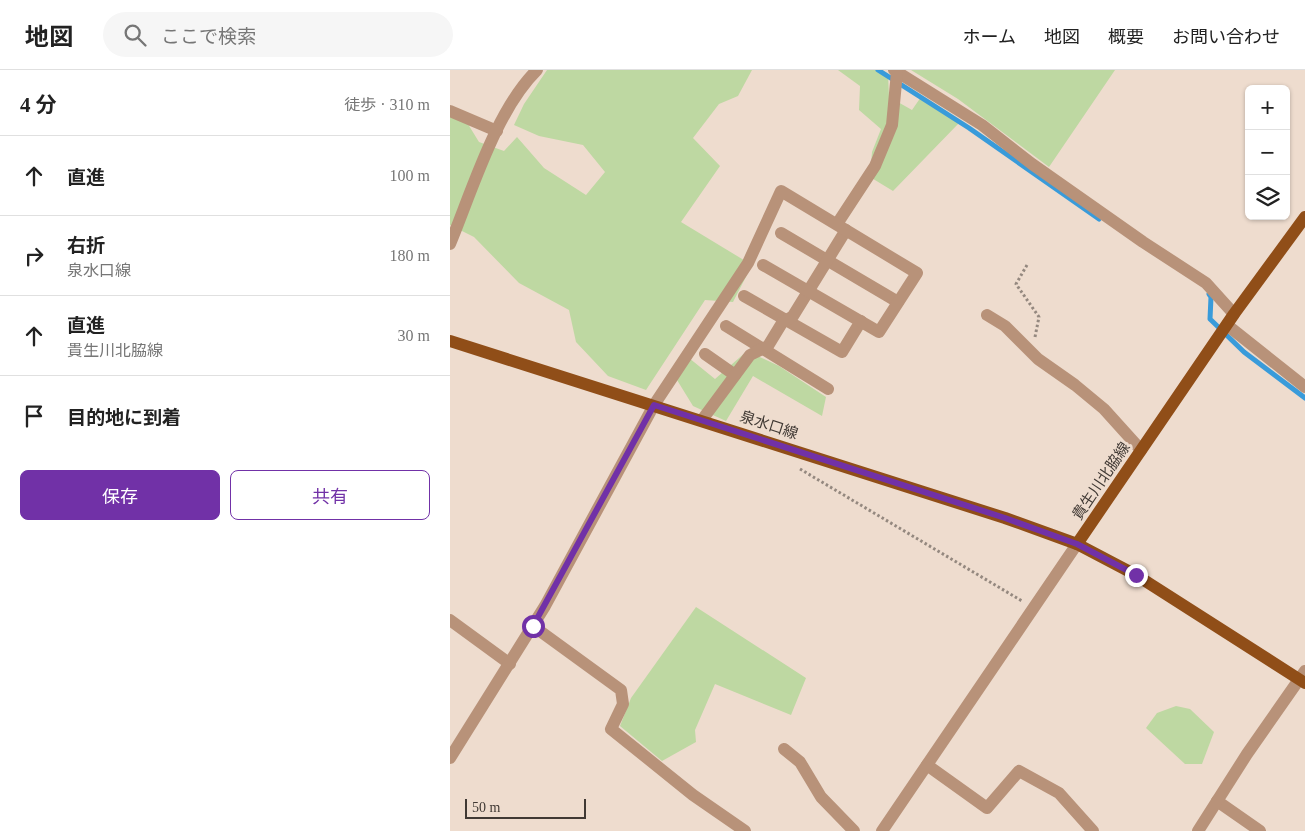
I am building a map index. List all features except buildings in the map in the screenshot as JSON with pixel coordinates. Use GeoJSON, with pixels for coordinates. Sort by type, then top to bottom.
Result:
{"type":"FeatureCollection","features":[{"type":"Feature","properties":{"kind":"main road","name":"貴生川北脇線"},"geometry":{"type":"LineString","coordinates":[[1303,678],[1136,575],[1077,544],[1230,319],[1305,217]]}},
{"type":"Feature","properties":{"kind":"main road","name":"泉水口線"},"geometry":{"type":"LineString","coordinates":[[450,340],[1005,518],[1077,544]]}},
{"type":"Feature","properties":{"kind":"street"},"geometry":{"type":"LineString","coordinates":[[450,244],[497,131],[524,83],[537,70]]}},
{"type":"Feature","properties":{"kind":"street"},"geometry":{"type":"LineString","coordinates":[[702,420],[750,355],[768,346],[782,323],[793,316],[828,260],[842,227],[875,166],[892,125],[896,71],[982,125],[1032,164],[1135,237],[1206,283],[1230,319],[1305,387]]}},
{"type":"Feature","properties":{"kind":"street"},"geometry":{"type":"LineString","coordinates":[[450,111],[497,131]]}},
{"type":"Feature","properties":{"kind":"street"},"geometry":{"type":"LineString","coordinates":[[450,756],[533,626],[654,405],[748,263],[781,191],[917,273],[879,332],[764,265]]}},
{"type":"Feature","properties":{"kind":"street"},"geometry":{"type":"LineString","coordinates":[[781,233],[898,302]]}},
{"type":"Feature","properties":{"kind":"street"},"geometry":{"type":"LineString","coordinates":[[744,296],[842,352],[861,321]]}},
{"type":"Feature","properties":{"kind":"street"},"geometry":{"type":"LineString","coordinates":[[987,315],[1005,326],[1030,352],[1104,409],[1141,450]]}},
{"type":"Feature","properties":{"kind":"street"},"geometry":{"type":"LineString","coordinates":[[726,326],[828,389]]}},
{"type":"Feature","properties":{"kind":"street"},"geometry":{"type":"LineString","coordinates":[[704,354],[735,375]]}},
{"type":"Feature","properties":{"kind":"street"},"geometry":{"type":"LineString","coordinates":[[882,831],[1077,544]]}},
{"type":"Feature","properties":{"kind":"street"},"geometry":{"type":"LineString","coordinates":[[450,620],[510,664]]}},
{"type":"Feature","properties":{"kind":"street"},"geometry":{"type":"LineString","coordinates":[[533,626],[621,690],[623,704],[611,729],[693,795],[744,831]]}},
{"type":"Feature","properties":{"kind":"street"},"geometry":{"type":"LineString","coordinates":[[1198,831],[1303,678]]}},
{"type":"Feature","properties":{"kind":"street"},"geometry":{"type":"LineString","coordinates":[[784,749],[800,762],[821,798],[854,831]]}},
{"type":"Feature","properties":{"kind":"street"},"geometry":{"type":"LineString","coordinates":[[926,765],[987,808],[1019,771],[1059,793],[1093,831]]}},
{"type":"Feature","properties":{"kind":"street"},"geometry":{"type":"LineString","coordinates":[[1217,801],[1260,831]]}},
{"type":"Feature","properties":{"kind":"path"},"geometry":{"type":"LineString","coordinates":[[1027,265],[1016,284],[1039,317],[1030,352]]}},
{"type":"Feature","properties":{"kind":"path"},"geometry":{"type":"LineString","coordinates":[[795,465],[1034,607]]}},
{"type":"Feature","properties":{"kind":"green space"},"geometry":{"type":"Polygon","coordinates":[[[547,70],[752,70],[738,96],[719,104],[693,138],[720,166],[681,222],[752,265],[733,302],[705,300],[646,390],[608,376],[576,342],[569,310],[519,283],[474,237],[450,225],[450,108],[463,116],[479,142],[504,151],[517,137],[544,168],[586,195],[605,172],[583,145],[539,136],[514,125],[524,104],[547,70]]]}},
{"type":"Feature","properties":{"kind":"green space"},"geometry":{"type":"Polygon","coordinates":[[[838,70],[882,70],[888,74],[889,97],[912,110],[921,97],[959,123],[893,191],[870,177],[872,152],[881,129],[859,110],[860,86],[838,70]]]}},
{"type":"Feature","properties":{"kind":"green space"},"geometry":{"type":"Polygon","coordinates":[[[911,70],[1115,70],[1049,167],[958,99],[911,70]]]}},
{"type":"Feature","properties":{"kind":"green space"},"geometry":{"type":"Polygon","coordinates":[[[747,351],[779,366],[826,397],[822,416],[753,376],[726,421],[693,406],[677,380],[689,358],[715,379],[747,351]]]}},
{"type":"Feature","properties":{"kind":"green space"},"geometry":{"type":"Polygon","coordinates":[[[696,607],[806,678],[791,715],[715,684],[695,730],[696,742],[662,761],[620,726],[631,698],[696,607]]]}},
{"type":"Feature","properties":{"kind":"green space"},"geometry":{"type":"Polygon","coordinates":[[[1176,706],[1190,709],[1214,732],[1202,764],[1185,764],[1146,728],[1157,713],[1176,706]]]}},
{"type":"Feature","properties":{"kind":"waterway"},"geometry":{"type":"LineString","coordinates":[[878,70],[969,128],[1099,219]]}},
{"type":"Feature","properties":{"kind":"waterway"},"geometry":{"type":"LineString","coordinates":[[1209,294],[1211,297],[1210,319],[1244,352],[1305,398]]}},
{"type":"Feature","properties":{"kind":"route"},"geometry":{"type":"LineString","coordinates":[[533,626],[654,405],[1005,518],[1077,544],[1136,575]]}}]}
